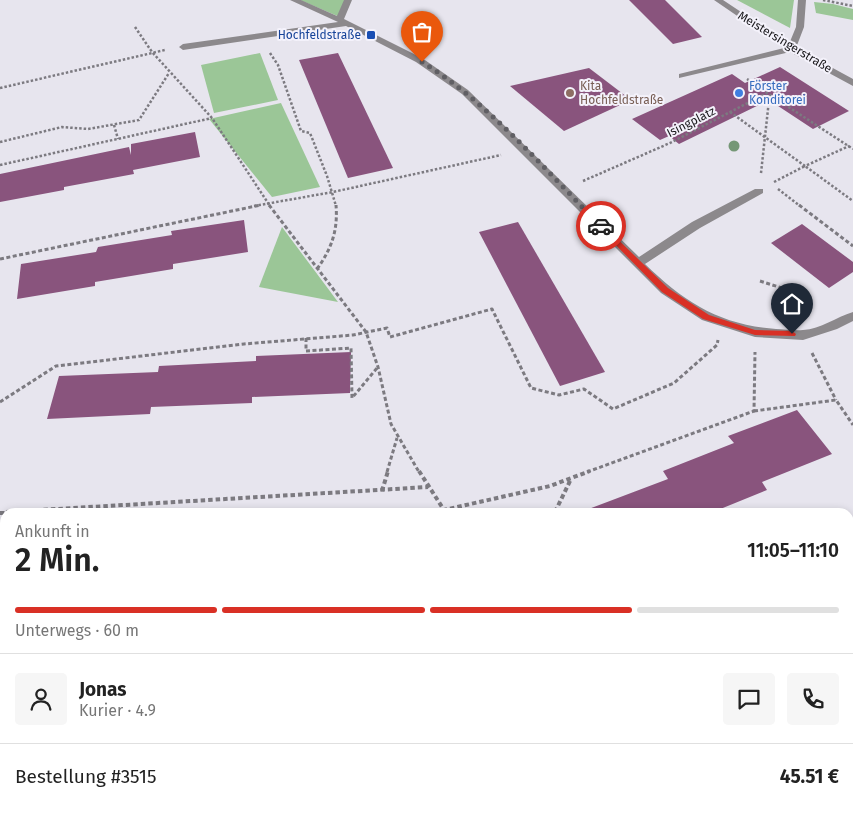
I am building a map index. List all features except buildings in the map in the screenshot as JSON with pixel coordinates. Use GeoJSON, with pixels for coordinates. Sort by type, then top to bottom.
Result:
{"type":"FeatureCollection","features":[{"type":"Feature","properties":{"kind":"street"},"geometry":{"type":"LineString","coordinates":[[294,0],[374,34],[439,72],[480,105],[665,290],[706,317],[755,332],[803,334],[825,328],[853,316]]}},
{"type":"Feature","properties":{"kind":"street"},"geometry":{"type":"LineString","coordinates":[[344,21],[348,0]]}},
{"type":"Feature","properties":{"kind":"street","name":"Meistersingerstraße"},"geometry":{"type":"LineString","coordinates":[[718,0],[791,49],[853,83]]}},
{"type":"Feature","properties":{"kind":"street"},"geometry":{"type":"LineString","coordinates":[[682,76],[791,49],[800,27],[802,0]]}},
{"type":"Feature","properties":{"kind":"street"},"geometry":{"type":"LineString","coordinates":[[183,47],[344,21]]}},
{"type":"Feature","properties":{"kind":"street"},"geometry":{"type":"LineString","coordinates":[[638,263],[696,225],[759,191]]}},
{"type":"Feature","properties":{"kind":"path"},"geometry":{"type":"LineString","coordinates":[[823,0],[853,6]]}},
{"type":"Feature","properties":{"kind":"path"},"geometry":{"type":"LineString","coordinates":[[135,27],[169,73],[212,118],[268,203],[366,332],[378,367],[391,424],[442,508]]}},
{"type":"Feature","properties":{"kind":"path"},"geometry":{"type":"LineString","coordinates":[[255,36],[278,65],[301,131],[310,133],[333,192],[338,221],[335,236],[330,250],[317,269]]}},
{"type":"Feature","properties":{"kind":"path"},"geometry":{"type":"LineString","coordinates":[[0,88],[152,52]]}},
{"type":"Feature","properties":{"kind":"path"},"geometry":{"type":"LineString","coordinates":[[0,142],[62,127],[88,129],[139,120],[169,73]]}},
{"type":"Feature","properties":{"kind":"path","name":"Isingplatz"},"geometry":{"type":"LineString","coordinates":[[598,175],[660,147],[767,93],[853,148]]}},
{"type":"Feature","properties":{"kind":"path"},"geometry":{"type":"LineString","coordinates":[[748,98],[752,100]]}},
{"type":"Feature","properties":{"kind":"path"},"geometry":{"type":"LineString","coordinates":[[759,191],[769,100]]}},
{"type":"Feature","properties":{"kind":"path","name":"Isingplatz"},"geometry":{"type":"LineString","coordinates":[[730,112],[853,201]]}},
{"type":"Feature","properties":{"kind":"path"},"geometry":{"type":"LineString","coordinates":[[0,165],[212,118]]}},
{"type":"Feature","properties":{"kind":"path"},"geometry":{"type":"LineString","coordinates":[[114,124],[118,139]]}},
{"type":"Feature","properties":{"kind":"path"},"geometry":{"type":"LineString","coordinates":[[849,146],[771,184],[853,246]]}},
{"type":"Feature","properties":{"kind":"path"},"geometry":{"type":"LineString","coordinates":[[0,259],[526,151]]}},
{"type":"Feature","properties":{"kind":"path"},"geometry":{"type":"LineString","coordinates":[[760,281],[785,289],[825,328]]}},
{"type":"Feature","properties":{"kind":"path"},"geometry":{"type":"LineString","coordinates":[[0,402],[56,366],[366,332],[387,328],[390,337],[492,309],[531,388],[559,395],[584,389],[613,410],[674,383],[717,345],[723,322]]}},
{"type":"Feature","properties":{"kind":"path"},"geometry":{"type":"LineString","coordinates":[[754,411],[755,332]]}},
{"type":"Feature","properties":{"kind":"path"},"geometry":{"type":"LineString","coordinates":[[803,334],[836,400],[853,425]]}},
{"type":"Feature","properties":{"kind":"path"},"geometry":{"type":"LineString","coordinates":[[306,338],[306,351],[351,348],[352,398],[378,367]]}},
{"type":"Feature","properties":{"kind":"path"},"geometry":{"type":"LineString","coordinates":[[457,508],[550,486],[754,411],[836,400]]}},
{"type":"Feature","properties":{"kind":"path"},"geometry":{"type":"LineString","coordinates":[[382,490],[398,437]]}},
{"type":"Feature","properties":{"kind":"path"},"geometry":{"type":"LineString","coordinates":[[557,508],[571,479]]}},
{"type":"Feature","properties":{"kind":"path"},"geometry":{"type":"LineString","coordinates":[[74,508],[428,487]]}},
{"type":"Feature","properties":{"kind":"green space"},"geometry":{"type":"Polygon","coordinates":[[[300,0],[349,0],[342,18],[300,0]]]}},
{"type":"Feature","properties":{"kind":"green space"},"geometry":{"type":"Polygon","coordinates":[[[737,0],[794,0],[790,28],[737,0]]]}},
{"type":"Feature","properties":{"kind":"green space"},"geometry":{"type":"Polygon","coordinates":[[[814,2],[853,9],[853,20],[816,13],[814,2]]]}},
{"type":"Feature","properties":{"kind":"green space"},"geometry":{"type":"Polygon","coordinates":[[[260,53],[278,100],[214,113],[201,65],[260,53]]]}},
{"type":"Feature","properties":{"kind":"green space"},"geometry":{"type":"Polygon","coordinates":[[[281,103],[320,187],[272,197],[209,119],[281,103]]]}},
{"type":"Feature","properties":{"kind":"green space"},"geometry":{"type":"Polygon","coordinates":[[[282,227],[338,302],[259,287],[282,227]]]}},
{"type":"Feature","properties":{"kind":"way so far"},"geometry":{"type":"LineString","coordinates":[[422,62],[439,72],[480,105],[601,226]]}},
{"type":"Feature","properties":{"kind":"place","name":"Hochfeldstraße"},"geometry":{"type":"Point","coordinates":[371,35]}},
{"type":"Feature","properties":{"kind":"place","name":"Kita Hochfeldstraße"},"geometry":{"type":"Point","coordinates":[570,93]}},
{"type":"Feature","properties":{"kind":"place","name":"Förster Konditorei"},"geometry":{"type":"Point","coordinates":[739,93]}},
{"type":"Feature","properties":{"kind":"route"},"geometry":{"type":"LineString","coordinates":[[601,226],[665,290],[706,317],[755,332],[792,334]]}}]}
